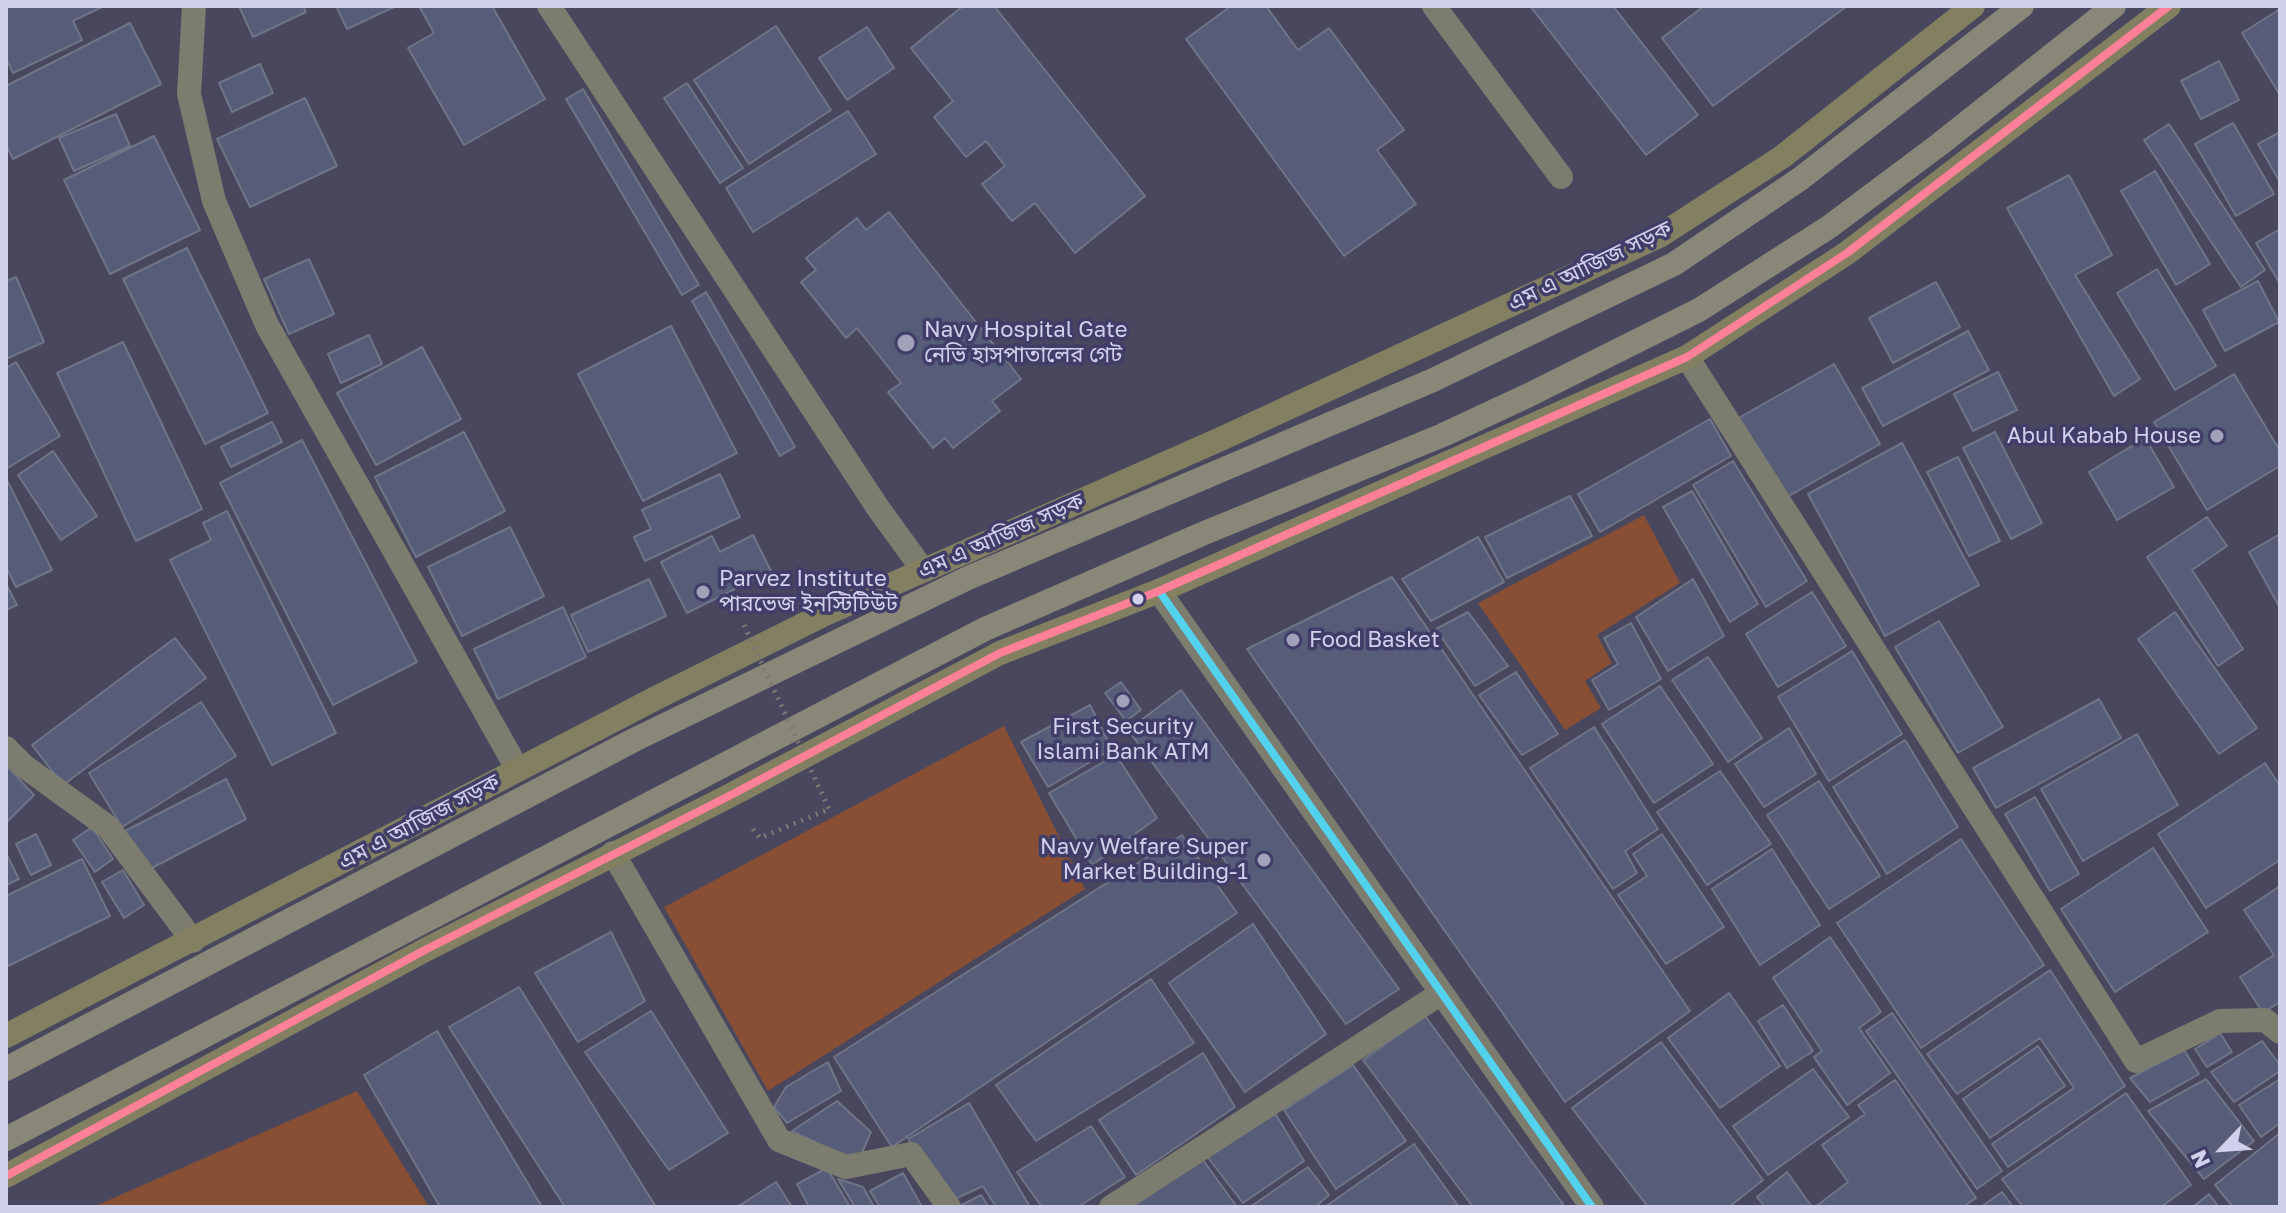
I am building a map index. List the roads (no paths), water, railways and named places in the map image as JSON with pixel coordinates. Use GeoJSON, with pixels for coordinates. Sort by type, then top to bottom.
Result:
{"type":"FeatureCollection","features":[{"type":"Feature","properties":{"kind":"highway"},"geometry":{"type":"LineString","coordinates":[[6,1069],[636,739],[926,598],[1431,381],[1674,264],[1800,179],[2022,6]]}},
{"type":"Feature","properties":{"kind":"highway"},"geometry":{"type":"LineString","coordinates":[[6,1139],[985,629],[1202,534],[1443,435],[1699,310],[1829,227],[1940,144],[2114,6]]}},
{"type":"Feature","properties":{"kind":"main road","name":"এম এ আজিজ সড়ক"},"geometry":{"type":"LineString","coordinates":[[6,1036],[811,621],[1223,438],[1661,235],[1782,157],[1973,6]]}},
{"type":"Feature","properties":{"kind":"main road"},"geometry":{"type":"LineString","coordinates":[[6,1176],[425,950],[729,796],[1000,653],[1159,591],[1687,357],[1847,253],[2169,6]]}},
{"type":"Feature","properties":{"kind":"street"},"geometry":{"type":"LineString","coordinates":[[194,6],[189,94],[214,201],[267,325],[518,770]]}},
{"type":"Feature","properties":{"kind":"street"},"geometry":{"type":"LineString","coordinates":[[549,6],[878,508],[923,570]]}},
{"type":"Feature","properties":{"kind":"street"},"geometry":{"type":"LineString","coordinates":[[1434,6],[1561,177]]}},
{"type":"Feature","properties":{"kind":"street"},"geometry":{"type":"LineString","coordinates":[[1687,357],[2136,1061],[2220,1021],[2265,1020],[2280,1032]]}},
{"type":"Feature","properties":{"kind":"street"},"geometry":{"type":"LineString","coordinates":[[1159,591],[1586,1205]]}},
{"type":"Feature","properties":{"kind":"street"},"geometry":{"type":"LineString","coordinates":[[6,748],[24,766],[108,827],[193,941]]}},
{"type":"Feature","properties":{"kind":"street"},"geometry":{"type":"LineString","coordinates":[[613,853],[779,1140],[846,1167],[911,1154],[949,1207]]}},
{"type":"Feature","properties":{"kind":"street"},"geometry":{"type":"LineString","coordinates":[[1111,1207],[1440,994]]}},
{"type":"Feature","properties":{"kind":"place","name":"Navy Hospital Gate নেভি হাসপাতালের গেট"},"geometry":{"type":"Point","coordinates":[906,343]}},
{"type":"Feature","properties":{"kind":"place","name":"Abul Kabab House"},"geometry":{"type":"Point","coordinates":[2217,436]}},
{"type":"Feature","properties":{"kind":"place","name":"Parvez Institute পারভেজ ইনস্টিটিউট"},"geometry":{"type":"Point","coordinates":[703,592]}},
{"type":"Feature","properties":{"kind":"place","name":"Food Basket"},"geometry":{"type":"Point","coordinates":[1293,640]}},
{"type":"Feature","properties":{"kind":"place","name":"First Security Islami Bank ATM"},"geometry":{"type":"Point","coordinates":[1123,701]}},
{"type":"Feature","properties":{"kind":"place","name":"Navy Welfare Super Market Building-1"},"geometry":{"type":"Point","coordinates":[1264,860]}}]}
